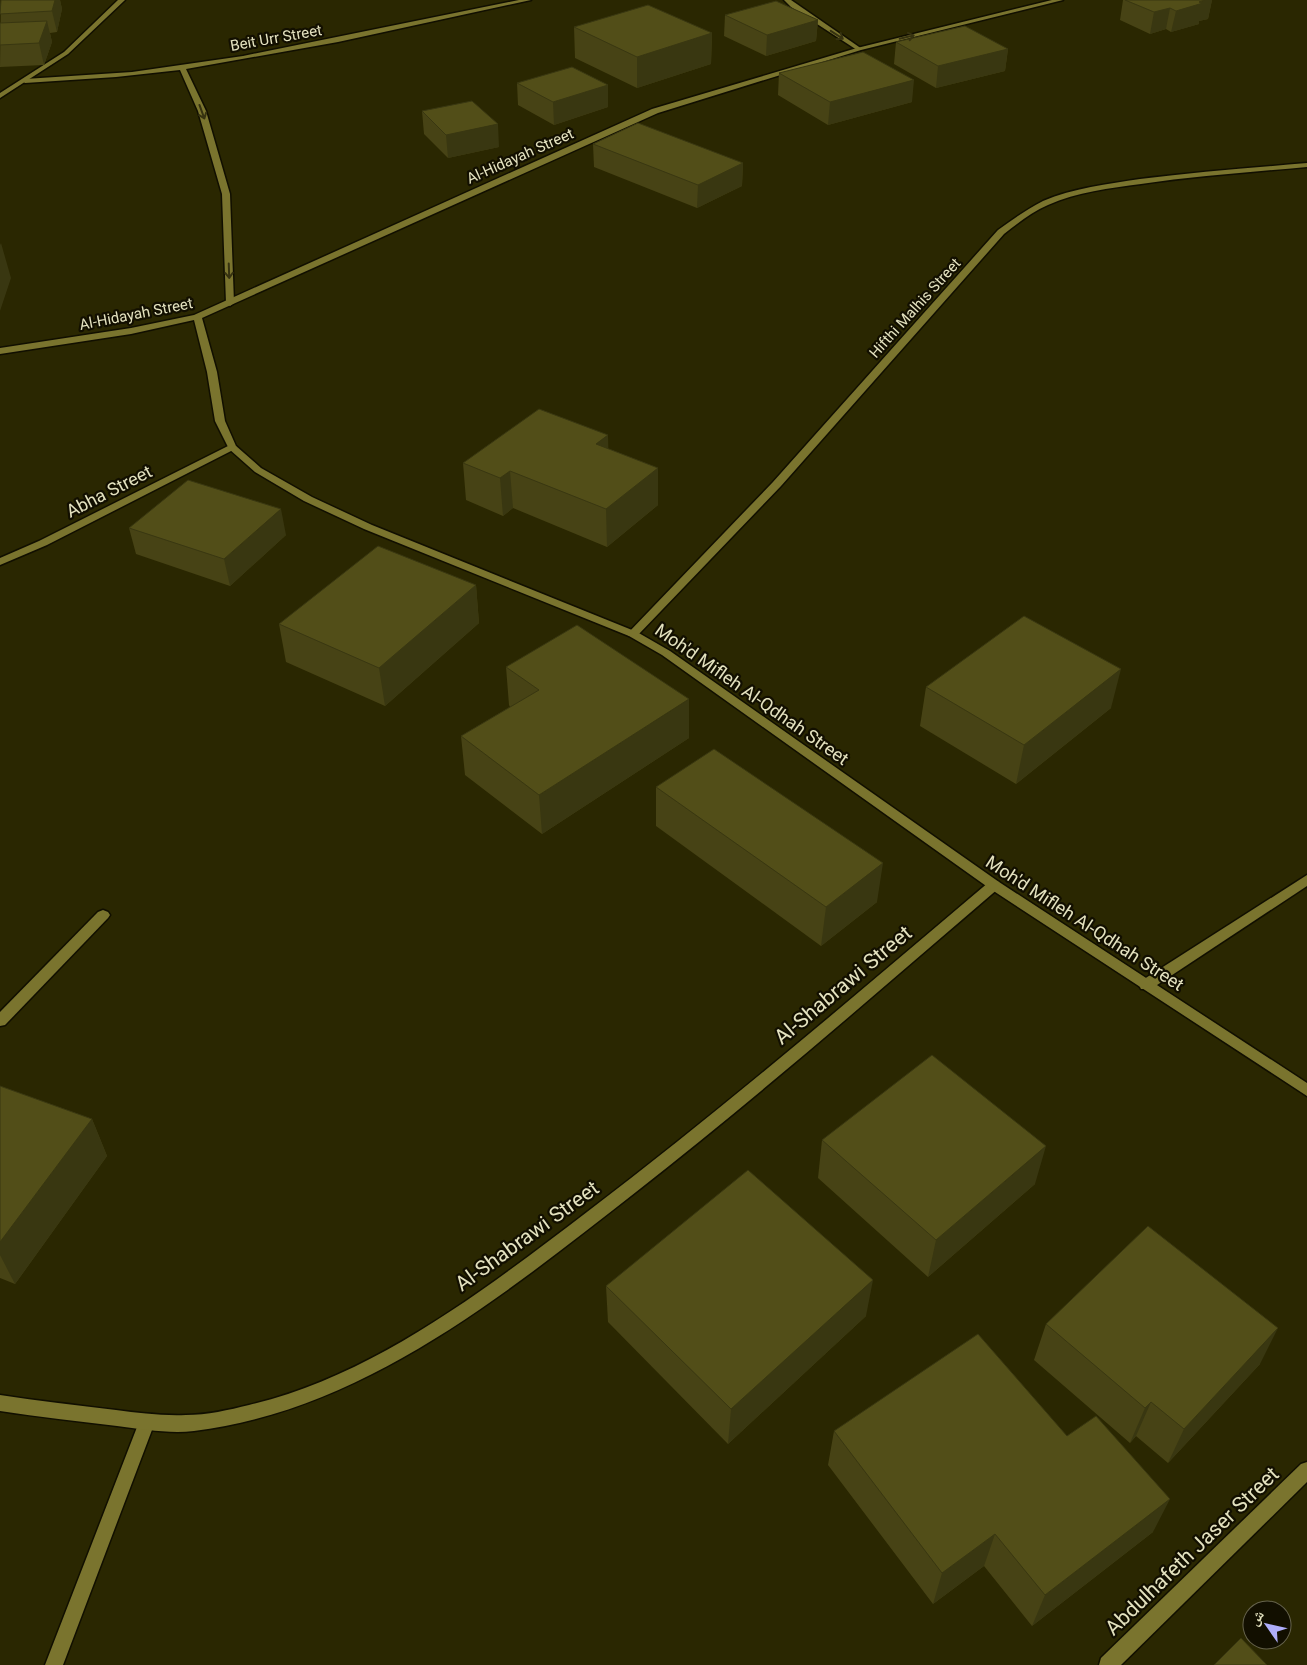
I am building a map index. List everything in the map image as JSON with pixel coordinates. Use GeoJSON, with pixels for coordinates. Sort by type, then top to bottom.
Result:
{"type":"FeatureCollection","features":[{"type":"Feature","properties":{"kind":"street"},"geometry":{"type":"LineString","coordinates":[[0,96],[66,53],[122,0]]}},
{"type":"Feature","properties":{"kind":"street","name":"Beit Urr Street"},"geometry":{"type":"LineString","coordinates":[[25,81],[92,77],[182,67],[301,47],[528,0]]}},
{"type":"Feature","properties":{"kind":"street"},"geometry":{"type":"LineString","coordinates":[[787,0],[793,6],[859,49]]}},
{"type":"Feature","properties":{"kind":"street","name":"Al-Hidayah Street"},"geometry":{"type":"LineString","coordinates":[[0,351],[131,331],[197,317],[639,118],[682,102],[859,49],[1060,0]]}},
{"type":"Feature","properties":{"kind":"street"},"geometry":{"type":"LineString","coordinates":[[182,67],[202,111],[226,194],[230,303]]}},
{"type":"Feature","properties":{"kind":"street","name":"Hifthi Malhis Street"},"geometry":{"type":"LineString","coordinates":[[633,634],[777,484],[1001,232],[1023,216],[1046,203],[1115,185],[1174,177],[1307,165]]}},
{"type":"Feature","properties":{"kind":"street","name":"Moh'd Mifleh Al-Qdhah Street"},"geometry":{"type":"LineString","coordinates":[[197,317],[212,372],[220,421],[232,447],[258,470],[308,499],[368,527],[633,634],[666,653],[994,885],[1307,1090]]}},
{"type":"Feature","properties":{"kind":"street","name":"Abha Street"},"geometry":{"type":"LineString","coordinates":[[0,562],[52,538],[232,447]]}},
{"type":"Feature","properties":{"kind":"street"},"geometry":{"type":"LineString","coordinates":[[1146,984],[1307,880]]}},
{"type":"Feature","properties":{"kind":"street","name":"Al-Shabrawi Street"},"geometry":{"type":"LineString","coordinates":[[0,1403],[147,1422],[192,1423],[275,1407],[351,1378],[446,1321],[553,1246],[680,1150],[994,885]]}},
{"type":"Feature","properties":{"kind":"street"},"geometry":{"type":"LineString","coordinates":[[0,1021],[103,915]]}},
{"type":"Feature","properties":{"kind":"street"},"geometry":{"type":"LineString","coordinates":[[54,1665],[147,1422]]}},
{"type":"Feature","properties":{"kind":"street","name":"Abdulhafeth Jaser Street"},"geometry":{"type":"LineString","coordinates":[[1108,1665],[1307,1470]]}},
{"type":"Feature","properties":{"kind":"building"},"geometry":{"type":"Polygon","coordinates":[[[1,0],[55,0],[52,11],[0,14],[1,0]]]}},
{"type":"Feature","properties":{"kind":"building"},"geometry":{"type":"Polygon","coordinates":[[[1125,0],[1205,0],[1199,2],[1203,3],[1176,11],[1170,8],[1154,12],[1125,0]]]}},
{"type":"Feature","properties":{"kind":"building"},"geometry":{"type":"Polygon","coordinates":[[[776,1],[818,20],[767,35],[725,15],[776,1]]]}},
{"type":"Feature","properties":{"kind":"building"},"geometry":{"type":"Polygon","coordinates":[[[648,5],[712,33],[637,57],[574,27],[648,5]]]}},
{"type":"Feature","properties":{"kind":"building"},"geometry":{"type":"Polygon","coordinates":[[[47,21],[39,43],[0,45],[0,23],[47,21]]]}},
{"type":"Feature","properties":{"kind":"building"},"geometry":{"type":"Polygon","coordinates":[[[965,26],[1008,49],[938,66],[896,42],[965,26]]]}},
{"type":"Feature","properties":{"kind":"building"},"geometry":{"type":"Polygon","coordinates":[[[863,52],[914,80],[830,102],[779,73],[863,52]]]}},
{"type":"Feature","properties":{"kind":"building"},"geometry":{"type":"Polygon","coordinates":[[[572,67],[608,85],[553,102],[517,83],[572,67]]]}},
{"type":"Feature","properties":{"kind":"building"},"geometry":{"type":"Polygon","coordinates":[[[472,101],[498,124],[446,135],[422,111],[472,101]]]}},
{"type":"Feature","properties":{"kind":"building"},"geometry":{"type":"Polygon","coordinates":[[[638,123],[743,163],[698,185],[593,144],[638,123]]]}},
{"type":"Feature","properties":{"kind":"building"},"geometry":{"type":"Polygon","coordinates":[[[539,409],[608,435],[596,444],[658,468],[606,509],[510,471],[500,478],[463,463],[539,409]]]}},
{"type":"Feature","properties":{"kind":"building"},"geometry":{"type":"Polygon","coordinates":[[[188,480],[281,509],[224,559],[129,528],[188,480]]]}},
{"type":"Feature","properties":{"kind":"building"},"geometry":{"type":"Polygon","coordinates":[[[378,546],[476,585],[379,668],[279,624],[378,546]]]}},
{"type":"Feature","properties":{"kind":"building"},"geometry":{"type":"Polygon","coordinates":[[[1024,616],[1121,669],[1024,745],[926,687],[1024,616]]]}},
{"type":"Feature","properties":{"kind":"building"},"geometry":{"type":"Polygon","coordinates":[[[577,625],[689,699],[539,795],[461,736],[539,690],[506,667],[577,625]]]}},
{"type":"Feature","properties":{"kind":"building"},"geometry":{"type":"Polygon","coordinates":[[[714,749],[883,863],[826,907],[656,787],[714,749]]]}},
{"type":"Feature","properties":{"kind":"building"},"geometry":{"type":"Polygon","coordinates":[[[932,1055],[1046,1146],[936,1240],[822,1140],[932,1055]]]}},
{"type":"Feature","properties":{"kind":"building"},"geometry":{"type":"Polygon","coordinates":[[[0,1086],[92,1119],[0,1242],[0,1086]]]}},
{"type":"Feature","properties":{"kind":"building"},"geometry":{"type":"Polygon","coordinates":[[[748,1170],[873,1280],[731,1409],[606,1286],[748,1170]]]}},
{"type":"Feature","properties":{"kind":"building"},"geometry":{"type":"Polygon","coordinates":[[[1148,1226],[1278,1328],[1184,1429],[1151,1402],[1145,1408],[1046,1324],[1148,1226]]]}},
{"type":"Feature","properties":{"kind":"building"},"geometry":{"type":"Polygon","coordinates":[[[978,1334],[1067,1436],[1096,1416],[1170,1499],[1045,1595],[995,1534],[942,1573],[834,1431],[978,1334]]]}},
{"type":"Feature","properties":{"kind":"building"},"geometry":{"type":"Polygon","coordinates":[[[1241,1638],[1242,1650],[1253,1650],[1267,1665],[1214,1665],[1241,1638]]]}}]}
